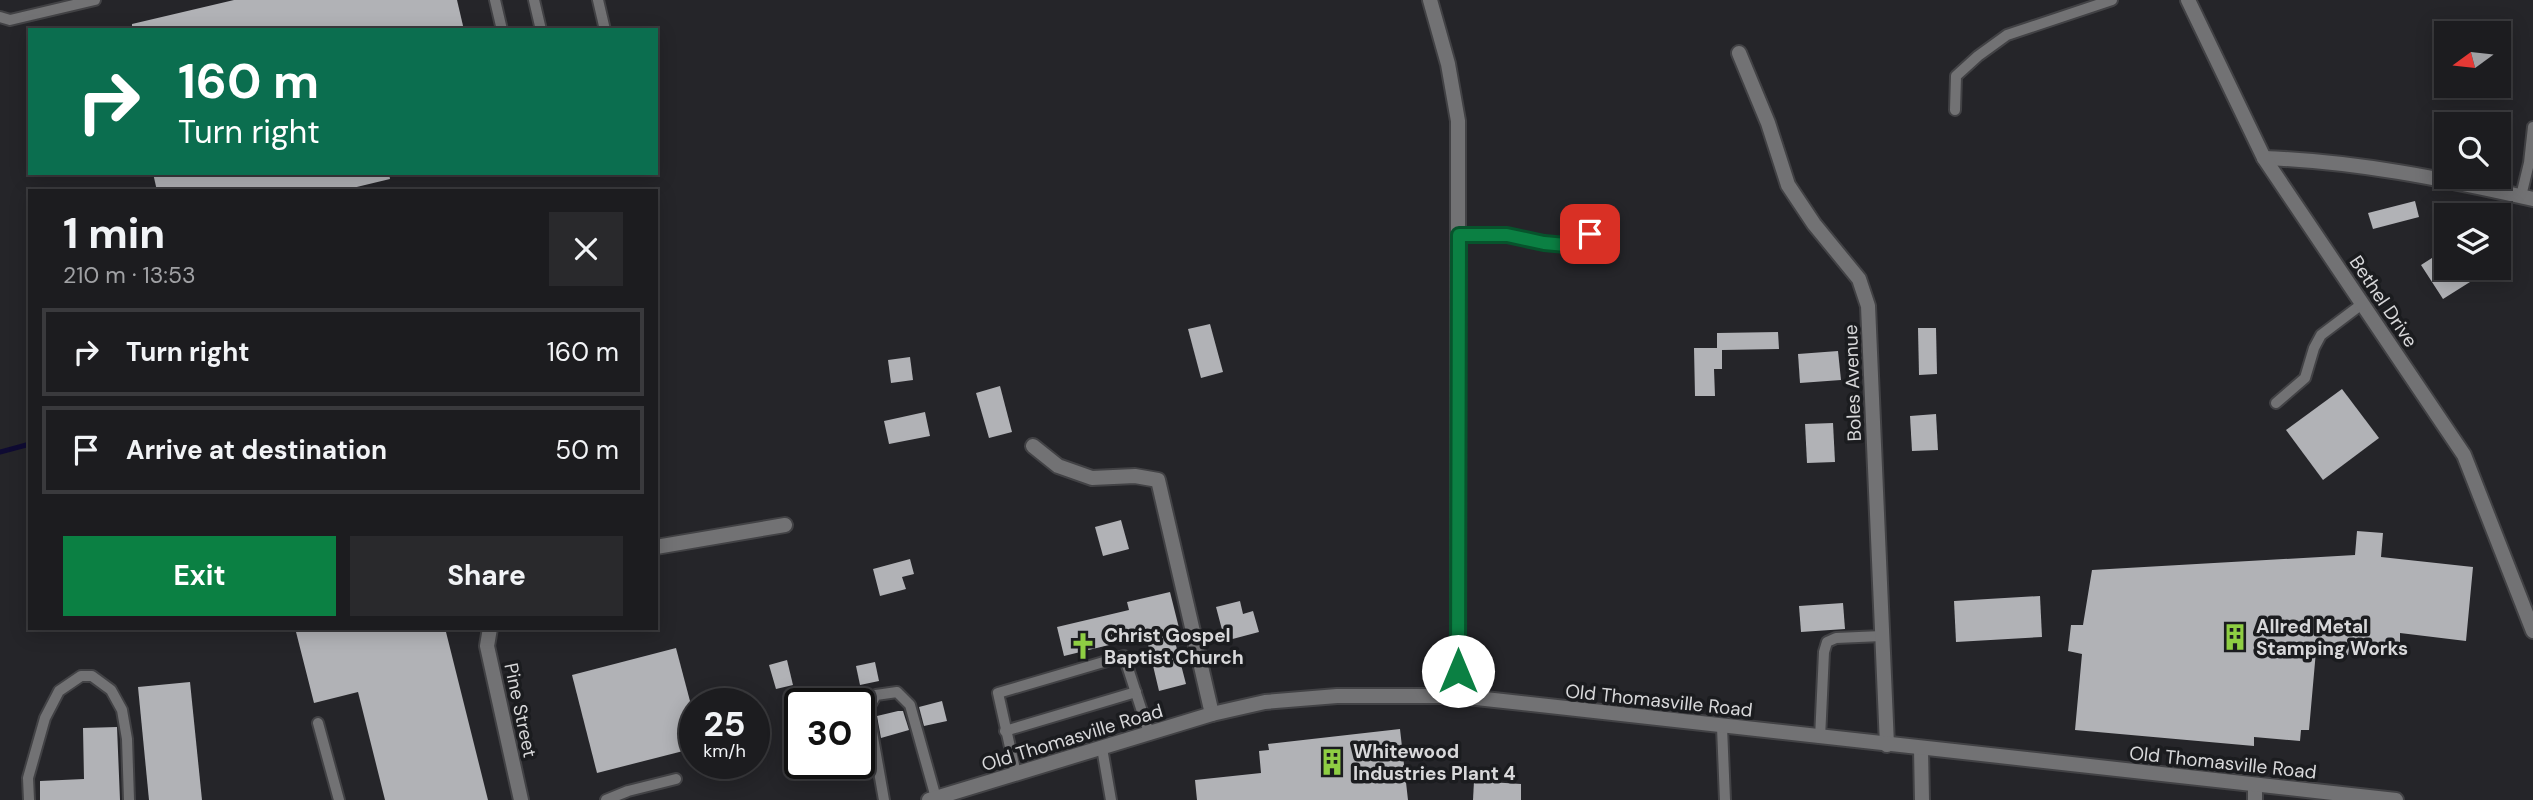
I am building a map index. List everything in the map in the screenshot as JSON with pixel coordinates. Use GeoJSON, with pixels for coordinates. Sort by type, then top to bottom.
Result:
{"type":"FeatureCollection","features":[{"type":"Feature","properties":{"kind":"street"},"geometry":{"type":"LineString","coordinates":[[1430,0],[1448,64],[1458,121],[1458,696]]}},
{"type":"Feature","properties":{"kind":"street","name":"Bethel Drive"},"geometry":{"type":"LineString","coordinates":[[2188,0],[2264,158],[2464,455],[2529,608],[2533,631]]}},
{"type":"Feature","properties":{"kind":"street","name":"Boles Avenue"},"geometry":{"type":"LineString","coordinates":[[1739,53],[1768,123],[1788,186],[1814,224],[1859,279],[1868,306],[1887,745]]}},
{"type":"Feature","properties":{"kind":"street"},"geometry":{"type":"LineString","coordinates":[[2264,158],[2316,160],[2403,171],[2527,197]]}},
{"type":"Feature","properties":{"kind":"street"},"geometry":{"type":"LineString","coordinates":[[1033,446],[1058,466],[1092,478],[1135,476],[1158,480],[1212,714]]}},
{"type":"Feature","properties":{"kind":"street"},"geometry":{"type":"LineString","coordinates":[[658,547],[785,525]]}},
{"type":"Feature","properties":{"kind":"street","name":"Pine Street"},"geometry":{"type":"LineString","coordinates":[[490,630],[487,646],[521,800]]}},
{"type":"Feature","properties":{"kind":"street","name":"Old Thomasville Road"},"geometry":{"type":"LineString","coordinates":[[933,799],[1212,714],[1265,702],[1337,696],[1458,696],[2396,800]]}},
{"type":"Feature","properties":{"kind":"street"},"geometry":{"type":"LineString","coordinates":[[1921,749],[1922,800]]}},
{"type":"Feature","properties":{"kind":"street"},"geometry":{"type":"LineString","coordinates":[[2255,785],[2255,800]]}},
{"type":"Feature","properties":{"kind":"lane"},"geometry":{"type":"LineString","coordinates":[[0,17],[9,20],[95,0]]}},
{"type":"Feature","properties":{"kind":"lane"},"geometry":{"type":"LineString","coordinates":[[495,0],[502,28]]}},
{"type":"Feature","properties":{"kind":"lane"},"geometry":{"type":"LineString","coordinates":[[534,0],[541,28]]}},
{"type":"Feature","properties":{"kind":"lane"},"geometry":{"type":"LineString","coordinates":[[598,0],[605,28]]}},
{"type":"Feature","properties":{"kind":"lane"},"geometry":{"type":"LineString","coordinates":[[1955,110],[1956,76],[1978,56],[2007,36],[2112,0]]}},
{"type":"Feature","properties":{"kind":"lane"},"geometry":{"type":"LineString","coordinates":[[2527,197],[2533,127]]}},
{"type":"Feature","properties":{"kind":"lane"},"geometry":{"type":"LineString","coordinates":[[1459,235],[1507,235],[1544,243],[1577,246],[1590,234],[1594,214]]}},
{"type":"Feature","properties":{"kind":"lane"},"geometry":{"type":"LineString","coordinates":[[2276,403],[2305,378],[2321,335],[2362,304]]}},
{"type":"Feature","properties":{"kind":"lane"},"geometry":{"type":"LineString","coordinates":[[1820,738],[1824,652],[1827,642],[1836,638],[1882,636]]}},
{"type":"Feature","properties":{"kind":"lane"},"geometry":{"type":"LineString","coordinates":[[1016,774],[998,693],[1124,656],[1149,733]]}},
{"type":"Feature","properties":{"kind":"lane"},"geometry":{"type":"LineString","coordinates":[[29,800],[29,778],[45,718],[59,691],[82,676],[92,676],[111,690],[122,710],[127,739],[129,800]]}},
{"type":"Feature","properties":{"kind":"lane"},"geometry":{"type":"LineString","coordinates":[[884,800],[868,709],[876,695],[897,692],[910,705],[933,799]]}},
{"type":"Feature","properties":{"kind":"lane"},"geometry":{"type":"LineString","coordinates":[[1005,731],[1136,692]]}},
{"type":"Feature","properties":{"kind":"lane"},"geometry":{"type":"LineString","coordinates":[[318,723],[339,800]]}},
{"type":"Feature","properties":{"kind":"lane"},"geometry":{"type":"LineString","coordinates":[[1722,727],[1725,800]]}},
{"type":"Feature","properties":{"kind":"lane"},"geometry":{"type":"LineString","coordinates":[[1102,748],[1111,800]]}},
{"type":"Feature","properties":{"kind":"lane"},"geometry":{"type":"LineString","coordinates":[[606,800],[628,791],[676,779]]}},
{"type":"Feature","properties":{"kind":"building"},"geometry":{"type":"Polygon","coordinates":[[[234,0],[457,0],[464,28],[132,28],[132,24],[234,0]]]}},
{"type":"Feature","properties":{"kind":"building"},"geometry":{"type":"Polygon","coordinates":[[[153,175],[389,175],[390,179],[348,189],[157,189],[153,175]]]}},
{"type":"Feature","properties":{"kind":"building"},"geometry":{"type":"Polygon","coordinates":[[[2415,201],[2419,217],[2373,229],[2368,213],[2415,201]]]}},
{"type":"Feature","properties":{"kind":"building"},"geometry":{"type":"Polygon","coordinates":[[[2434,257],[2434,280],[2470,282],[2443,299],[2421,265],[2434,257]]]}},
{"type":"Feature","properties":{"kind":"building"},"geometry":{"type":"Polygon","coordinates":[[[1210,324],[1223,372],[1201,378],[1188,329],[1210,324]]]}},
{"type":"Feature","properties":{"kind":"building"},"geometry":{"type":"Polygon","coordinates":[[[1918,328],[1936,328],[1937,374],[1919,375],[1918,328]]]}},
{"type":"Feature","properties":{"kind":"building"},"geometry":{"type":"Polygon","coordinates":[[[1778,332],[1779,349],[1722,350],[1722,369],[1714,369],[1715,396],[1695,396],[1694,348],[1717,348],[1717,333],[1778,332]]]}},
{"type":"Feature","properties":{"kind":"building"},"geometry":{"type":"Polygon","coordinates":[[[1838,351],[1841,380],[1800,383],[1798,354],[1838,351]]]}},
{"type":"Feature","properties":{"kind":"building"},"geometry":{"type":"Polygon","coordinates":[[[910,357],[913,380],[891,383],[888,360],[910,357]]]}},
{"type":"Feature","properties":{"kind":"building"},"geometry":{"type":"Polygon","coordinates":[[[1000,386],[1012,432],[989,438],[976,393],[1000,386]]]}},
{"type":"Feature","properties":{"kind":"building"},"geometry":{"type":"Polygon","coordinates":[[[2342,389],[2379,438],[2323,480],[2286,430],[2342,389]]]}},
{"type":"Feature","properties":{"kind":"building"},"geometry":{"type":"Polygon","coordinates":[[[925,412],[930,436],[889,444],[884,421],[925,412]]]}},
{"type":"Feature","properties":{"kind":"building"},"geometry":{"type":"Polygon","coordinates":[[[1936,414],[1938,450],[1912,451],[1910,416],[1936,414]]]}},
{"type":"Feature","properties":{"kind":"building"},"geometry":{"type":"Polygon","coordinates":[[[1833,423],[1835,462],[1807,463],[1805,424],[1833,423]]]}},
{"type":"Feature","properties":{"kind":"building"},"geometry":{"type":"Polygon","coordinates":[[[1121,520],[1129,549],[1103,556],[1095,527],[1121,520]]]}},
{"type":"Feature","properties":{"kind":"building","name":"Allred Metal Stamping Works"},"geometry":{"type":"Polygon","coordinates":[[[2357,531],[2383,533],[2381,557],[2473,567],[2466,641],[2400,633],[2400,647],[2350,642],[2348,655],[2316,651],[2309,730],[2301,730],[2300,741],[2254,737],[2254,746],[2075,730],[2082,654],[2068,651],[2071,625],[2083,625],[2092,570],[2355,555],[2357,531]]]}},
{"type":"Feature","properties":{"kind":"building"},"geometry":{"type":"Polygon","coordinates":[[[910,559],[914,574],[902,577],[906,589],[880,596],[873,569],[910,559]]]}},
{"type":"Feature","properties":{"kind":"building","name":"Christ Gospel Baptist Church"},"geometry":{"type":"Polygon","coordinates":[[[1170,592],[1179,628],[1172,630],[1186,684],[1159,691],[1146,636],[1064,656],[1057,627],[1129,610],[1127,602],[1170,592]]]}},
{"type":"Feature","properties":{"kind":"building"},"geometry":{"type":"Polygon","coordinates":[[[2040,596],[2042,637],[1956,642],[1954,601],[2040,596]]]}},
{"type":"Feature","properties":{"kind":"building"},"geometry":{"type":"Polygon","coordinates":[[[1240,601],[1243,614],[1253,611],[1259,632],[1225,641],[1216,607],[1240,601]]]}},
{"type":"Feature","properties":{"kind":"building"},"geometry":{"type":"Polygon","coordinates":[[[1843,603],[1845,629],[1801,632],[1799,606],[1843,603]]]}},
{"type":"Feature","properties":{"kind":"building"},"geometry":{"type":"Polygon","coordinates":[[[296,630],[446,630],[488,800],[385,800],[358,692],[314,703],[296,630]]]}},
{"type":"Feature","properties":{"kind":"building"},"geometry":{"type":"Polygon","coordinates":[[[676,648],[687,688],[679,688],[679,752],[597,773],[572,675],[676,648]]]}},
{"type":"Feature","properties":{"kind":"building"},"geometry":{"type":"Polygon","coordinates":[[[787,660],[793,685],[776,689],[769,665],[787,660]]]}},
{"type":"Feature","properties":{"kind":"building"},"geometry":{"type":"Polygon","coordinates":[[[875,662],[879,681],[860,685],[856,666],[875,662]]]}},
{"type":"Feature","properties":{"kind":"building"},"geometry":{"type":"Polygon","coordinates":[[[190,682],[202,800],[149,800],[138,687],[190,682]]]}},
{"type":"Feature","properties":{"kind":"building"},"geometry":{"type":"Polygon","coordinates":[[[942,701],[947,721],[924,726],[919,707],[942,701]]]}},
{"type":"Feature","properties":{"kind":"building"},"geometry":{"type":"Polygon","coordinates":[[[903,711],[909,730],[881,738],[877,716],[903,711]]]}},
{"type":"Feature","properties":{"kind":"building"},"geometry":{"type":"Polygon","coordinates":[[[117,727],[120,800],[40,800],[40,781],[84,779],[83,728],[117,727]]]}},
{"type":"Feature","properties":{"kind":"building","name":"Whitewood Industries Plant 4"},"geometry":{"type":"Polygon","coordinates":[[[1400,729],[1408,800],[1197,800],[1195,780],[1261,773],[1259,751],[1269,750],[1268,744],[1400,729]]]}},
{"type":"Feature","properties":{"kind":"building"},"geometry":{"type":"Polygon","coordinates":[[[1474,781],[1521,784],[1521,800],[1473,800],[1474,781]]]}},
{"type":"Feature","properties":{"kind":"waterway"},"geometry":{"type":"LineString","coordinates":[[0,452],[28,445]]}},
{"type":"Feature","properties":{"kind":"place","name":"Allred Metal Stamping Works"},"geometry":{"type":"Point","coordinates":[2235,637]}},
{"type":"Feature","properties":{"kind":"place","name":"Christ Gospel Baptist Church"},"geometry":{"type":"Point","coordinates":[1083,646]}},
{"type":"Feature","properties":{"kind":"place","name":"Whitewood Industries Plant 4"},"geometry":{"type":"Point","coordinates":[1332,762]}},
{"type":"Feature","properties":{"kind":"route"},"geometry":{"type":"LineString","coordinates":[[1458,671],[1459,235],[1507,235],[1544,243],[1577,246],[1590,234]]}}]}
